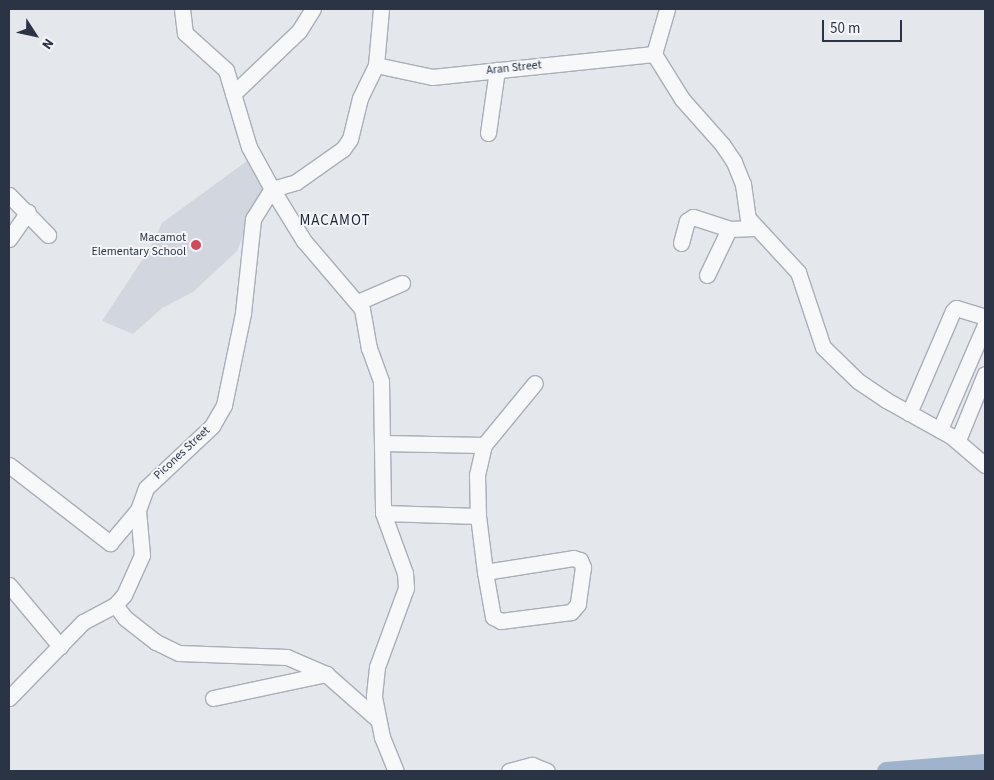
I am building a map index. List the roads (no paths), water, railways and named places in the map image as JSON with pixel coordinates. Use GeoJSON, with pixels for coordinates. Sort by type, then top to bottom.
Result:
{"type":"FeatureCollection","features":[{"type":"Feature","properties":{"kind":"street"},"geometry":{"type":"LineString","coordinates":[[182,9],[185,33],[226,70],[249,147],[272,189],[304,241],[358,302],[381,381],[383,513],[405,573],[406,588],[377,666],[374,697],[377,719],[396,771]]}},
{"type":"Feature","properties":{"kind":"street"},"geometry":{"type":"LineString","coordinates":[[234,94],[299,31],[314,9]]}},
{"type":"Feature","properties":{"kind":"street"},"geometry":{"type":"LineString","coordinates":[[272,189],[296,182],[343,148],[350,139],[360,98],[376,65],[381,9]]}},
{"type":"Feature","properties":{"kind":"street"},"geometry":{"type":"LineString","coordinates":[[666,9],[654,54],[682,100],[722,144],[734,162],[743,184],[748,218],[755,228],[798,272],[823,347],[858,381],[909,413],[958,440],[985,465]]}},
{"type":"Feature","properties":{"kind":"street","name":"Aran Street"},"geometry":{"type":"LineString","coordinates":[[376,65],[432,77],[654,54]]}},
{"type":"Feature","properties":{"kind":"street"},"geometry":{"type":"LineString","coordinates":[[488,133],[497,70]]}},
{"type":"Feature","properties":{"kind":"street","name":"Picones Street"},"geometry":{"type":"LineString","coordinates":[[9,698],[83,622],[115,606],[130,585],[142,555],[138,510],[146,488],[212,426],[224,405],[242,322],[253,218],[272,189]]}},
{"type":"Feature","properties":{"kind":"street"},"geometry":{"type":"LineString","coordinates":[[9,195],[28,212],[48,235]]}},
{"type":"Feature","properties":{"kind":"street"},"geometry":{"type":"LineString","coordinates":[[9,239],[28,212]]}},
{"type":"Feature","properties":{"kind":"street"},"geometry":{"type":"LineString","coordinates":[[681,243],[687,221],[693,217],[728,229],[755,228]]}},
{"type":"Feature","properties":{"kind":"street"},"geometry":{"type":"LineString","coordinates":[[707,275],[728,229]]}},
{"type":"Feature","properties":{"kind":"street"},"geometry":{"type":"LineString","coordinates":[[358,302],[402,283]]}},
{"type":"Feature","properties":{"kind":"street"},"geometry":{"type":"LineString","coordinates":[[909,413],[953,310],[956,308],[985,317]]}},
{"type":"Feature","properties":{"kind":"street"},"geometry":{"type":"LineString","coordinates":[[940,430],[985,324]]}},
{"type":"Feature","properties":{"kind":"street"},"geometry":{"type":"LineString","coordinates":[[958,440],[985,374]]}},
{"type":"Feature","properties":{"kind":"street"},"geometry":{"type":"LineString","coordinates":[[485,572],[573,558],[580,560],[584,567],[578,604],[571,612],[501,621],[493,617],[485,572],[478,516],[477,475],[484,445],[534,383]]}},
{"type":"Feature","properties":{"kind":"street"},"geometry":{"type":"LineString","coordinates":[[382,442],[484,445]]}},
{"type":"Feature","properties":{"kind":"street"},"geometry":{"type":"LineString","coordinates":[[9,465],[110,543],[138,510]]}},
{"type":"Feature","properties":{"kind":"street"},"geometry":{"type":"LineString","coordinates":[[383,513],[478,516]]}},
{"type":"Feature","properties":{"kind":"street"},"geometry":{"type":"LineString","coordinates":[[9,585],[60,646]]}},
{"type":"Feature","properties":{"kind":"street"},"geometry":{"type":"LineString","coordinates":[[115,606],[125,618],[156,642],[179,653],[287,656],[326,674],[377,719]]}},
{"type":"Feature","properties":{"kind":"street"},"geometry":{"type":"LineString","coordinates":[[213,698],[326,674]]}},
{"type":"Feature","properties":{"kind":"street"},"geometry":{"type":"LineString","coordinates":[[509,771],[532,766],[547,771]]}},
{"type":"Feature","properties":{"kind":"waterway"},"geometry":{"type":"LineString","coordinates":[[886,771],[985,763]]}},
{"type":"Feature","properties":{"kind":"place","name":"Macamot Elementary School"},"geometry":{"type":"Point","coordinates":[196,245]}},
{"type":"Feature","properties":{"kind":"district","name":"MACAMOT"},"geometry":{"type":"Point","coordinates":[335,221]}}]}
